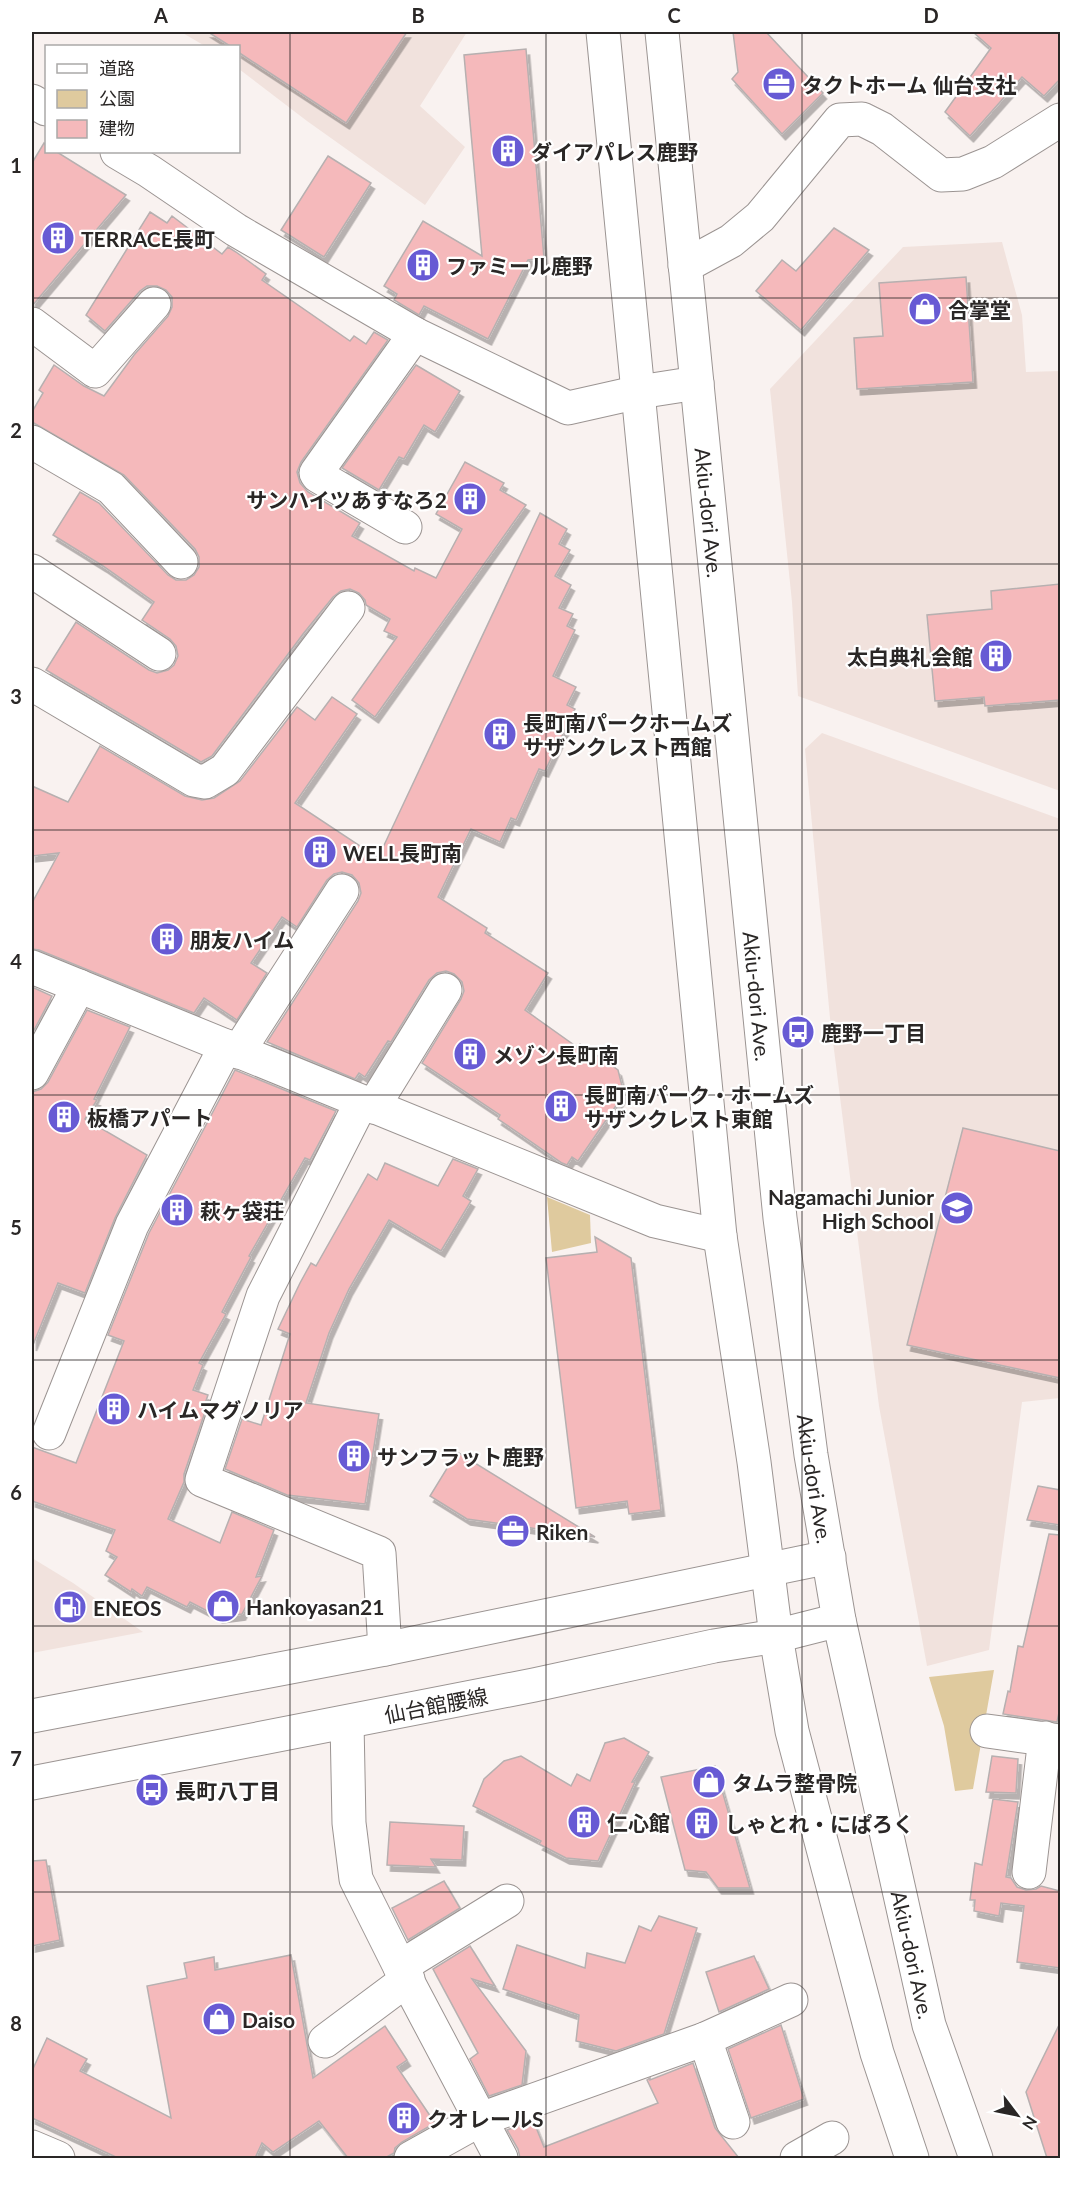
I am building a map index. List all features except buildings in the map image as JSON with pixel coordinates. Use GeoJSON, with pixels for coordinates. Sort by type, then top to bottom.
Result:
{"type":"FeatureCollection","features":[{"type":"Feature","properties":{"kind":"main road"},"geometry":{"type":"LineString","coordinates":[[603,32],[720,1236],[754,1462],[776,1636],[795,1742],[877,2053],[912,2158]]}},
{"type":"Feature","properties":{"kind":"main road","name":"Akiu-dori Ave."},"geometry":{"type":"LineString","coordinates":[[662,32],[780,1218],[811,1455],[839,1620],[929,2025],[976,2158]]}},
{"type":"Feature","properties":{"kind":"main road"},"geometry":{"type":"LineString","coordinates":[[685,266],[731,241],[760,217],[840,120],[862,119],[882,129],[941,175],[963,174],[993,162],[1060,120]]}},
{"type":"Feature","properties":{"kind":"main road"},"geometry":{"type":"LineString","coordinates":[[119,153],[236,230],[415,334],[568,408],[639,392],[697,383]]}},
{"type":"Feature","properties":{"kind":"main road"},"geometry":{"type":"LineString","coordinates":[[32,324],[95,371],[154,304]]}},
{"type":"Feature","properties":{"kind":"main road"},"geometry":{"type":"LineString","coordinates":[[405,527],[316,473],[415,334]]}},
{"type":"Feature","properties":{"kind":"main road"},"geometry":{"type":"LineString","coordinates":[[32,442],[111,488],[181,562]]}},
{"type":"Feature","properties":{"kind":"main road"},"geometry":{"type":"LineString","coordinates":[[32,571],[159,654]]}},
{"type":"Feature","properties":{"kind":"main road"},"geometry":{"type":"LineString","coordinates":[[32,684],[194,780],[205,782],[225,770],[348,608]]}},
{"type":"Feature","properties":{"kind":"main road"},"geometry":{"type":"LineString","coordinates":[[49,1433],[132,1225],[232,1049],[342,891]]}},
{"type":"Feature","properties":{"kind":"main road"},"geometry":{"type":"LineString","coordinates":[[32,967],[656,1221],[720,1236]]}},
{"type":"Feature","properties":{"kind":"main road"},"geometry":{"type":"LineString","coordinates":[[32,1074],[79,986]]}},
{"type":"Feature","properties":{"kind":"main road"},"geometry":{"type":"LineString","coordinates":[[385,1649],[379,1553],[202,1480],[263,1296],[367,1105],[445,990]]}},
{"type":"Feature","properties":{"kind":"main road"},"geometry":{"type":"LineString","coordinates":[[32,1716],[385,1649],[829,1557]]}},
{"type":"Feature","properties":{"kind":"main road","name":"仙台館腰線"},"geometry":{"type":"LineString","coordinates":[[32,1783],[534,1686],[714,1646],[776,1636],[839,1620]]}},
{"type":"Feature","properties":{"kind":"main road"},"geometry":{"type":"LineString","coordinates":[[347,1722],[349,1823],[356,1879],[501,2158]]}},
{"type":"Feature","properties":{"kind":"main road"},"geometry":{"type":"LineString","coordinates":[[987,1731],[1053,1740],[1029,1872]]}},
{"type":"Feature","properties":{"kind":"main road"},"geometry":{"type":"LineString","coordinates":[[325,2042],[404,1973],[507,1902]]}},
{"type":"Feature","properties":{"kind":"main road"},"geometry":{"type":"LineString","coordinates":[[411,2158],[481,2119],[705,2039],[791,2000]]}},
{"type":"Feature","properties":{"kind":"main road"},"geometry":{"type":"LineString","coordinates":[[705,2039],[733,2122]]}},
{"type":"Feature","properties":{"kind":"main road"},"geometry":{"type":"LineString","coordinates":[[797,2158],[832,2138]]}},
{"type":"Feature","properties":{"kind":"shaded area"},"geometry":{"type":"Polygon","coordinates":[[[181,32],[467,32],[420,106],[465,147],[425,205],[307,121],[240,70],[240,45],[203,45],[181,32]]]}},
{"type":"Feature","properties":{"kind":"shaded area"},"geometry":{"type":"Polygon","coordinates":[[[1002,242],[1022,315],[1026,372],[1060,371],[1060,791],[798,696],[792,602],[770,389],[903,247],[1002,242]]]}},
{"type":"Feature","properties":{"kind":"shaded area","name":"Nagamachi Junior High School"},"geometry":{"type":"Polygon","coordinates":[[[822,733],[1060,819],[1060,1398],[1022,1402],[989,1650],[927,1666],[879,1406],[830,1018],[805,749],[822,733]]]}},
{"type":"Feature","properties":{"kind":"shaded area","name":"ENEOS"},"geometry":{"type":"Polygon","coordinates":[[[32,1558],[73,1583],[143,1632],[32,1653],[32,1558]]]}},
{"type":"Feature","properties":{"kind":"green space"},"geometry":{"type":"Polygon","coordinates":[[[547,1197],[590,1215],[591,1243],[552,1252],[547,1197]]]}},
{"type":"Feature","properties":{"kind":"green space"},"geometry":{"type":"Polygon","coordinates":[[[994,1670],[973,1789],[955,1791],[944,1726],[929,1677],[994,1670]]]}},
{"type":"Feature","properties":{"kind":"place","name":"タクトホーム 仙台支社"},"geometry":{"type":"Point","coordinates":[779,84]}},
{"type":"Feature","properties":{"kind":"place","name":"ダイアパレス鹿野"},"geometry":{"type":"Point","coordinates":[508,151]}},
{"type":"Feature","properties":{"kind":"place","name":"TERRACE長町"},"geometry":{"type":"Point","coordinates":[58,238]}},
{"type":"Feature","properties":{"kind":"place","name":"ファミール鹿野"},"geometry":{"type":"Point","coordinates":[423,265]}},
{"type":"Feature","properties":{"kind":"place","name":"合掌堂"},"geometry":{"type":"Point","coordinates":[925,309]}},
{"type":"Feature","properties":{"kind":"place","name":"サンハイツあすなろ2"},"geometry":{"type":"Point","coordinates":[470,499]}},
{"type":"Feature","properties":{"kind":"place","name":"太白典礼会館"},"geometry":{"type":"Point","coordinates":[996,656]}},
{"type":"Feature","properties":{"kind":"place","name":"長町南パークホームズ サザンクレスト西館"},"geometry":{"type":"Point","coordinates":[500,734]}},
{"type":"Feature","properties":{"kind":"place","name":"WELL長町南"},"geometry":{"type":"Point","coordinates":[320,852]}},
{"type":"Feature","properties":{"kind":"place","name":"朋友ハイム"},"geometry":{"type":"Point","coordinates":[167,939]}},
{"type":"Feature","properties":{"kind":"place","name":"鹿野一丁目"},"geometry":{"type":"Point","coordinates":[798,1032]}},
{"type":"Feature","properties":{"kind":"place","name":"メゾン長町南"},"geometry":{"type":"Point","coordinates":[470,1054]}},
{"type":"Feature","properties":{"kind":"place","name":"長町南パーク・ホームズ サザンクレスト東館"},"geometry":{"type":"Point","coordinates":[561,1106]}},
{"type":"Feature","properties":{"kind":"place","name":"板橋アパート"},"geometry":{"type":"Point","coordinates":[64,1117]}},
{"type":"Feature","properties":{"kind":"place","name":"Nagamachi Junior High School"},"geometry":{"type":"Point","coordinates":[957,1208]}},
{"type":"Feature","properties":{"kind":"place","name":"萩ヶ袋荘"},"geometry":{"type":"Point","coordinates":[177,1210]}},
{"type":"Feature","properties":{"kind":"place","name":"ハイムマグノリア"},"geometry":{"type":"Point","coordinates":[114,1409]}},
{"type":"Feature","properties":{"kind":"place","name":"サンフラット鹿野"},"geometry":{"type":"Point","coordinates":[354,1456]}},
{"type":"Feature","properties":{"kind":"place","name":"Riken"},"geometry":{"type":"Point","coordinates":[513,1531]}},
{"type":"Feature","properties":{"kind":"place","name":"Hankoyasan21"},"geometry":{"type":"Point","coordinates":[223,1606]}},
{"type":"Feature","properties":{"kind":"place","name":"ENEOS"},"geometry":{"type":"Point","coordinates":[70,1607]}},
{"type":"Feature","properties":{"kind":"place","name":"タムラ整骨院"},"geometry":{"type":"Point","coordinates":[709,1782]}},
{"type":"Feature","properties":{"kind":"place","name":"長町八丁目"},"geometry":{"type":"Point","coordinates":[152,1790]}},
{"type":"Feature","properties":{"kind":"place","name":"仁心館"},"geometry":{"type":"Point","coordinates":[584,1822]}},
{"type":"Feature","properties":{"kind":"place","name":"しゃとれ・にぱろく"},"geometry":{"type":"Point","coordinates":[702,1823]}},
{"type":"Feature","properties":{"kind":"place","name":"Daiso"},"geometry":{"type":"Point","coordinates":[219,2019]}},
{"type":"Feature","properties":{"kind":"place","name":"クオレールS"},"geometry":{"type":"Point","coordinates":[404,2118]}}]}
